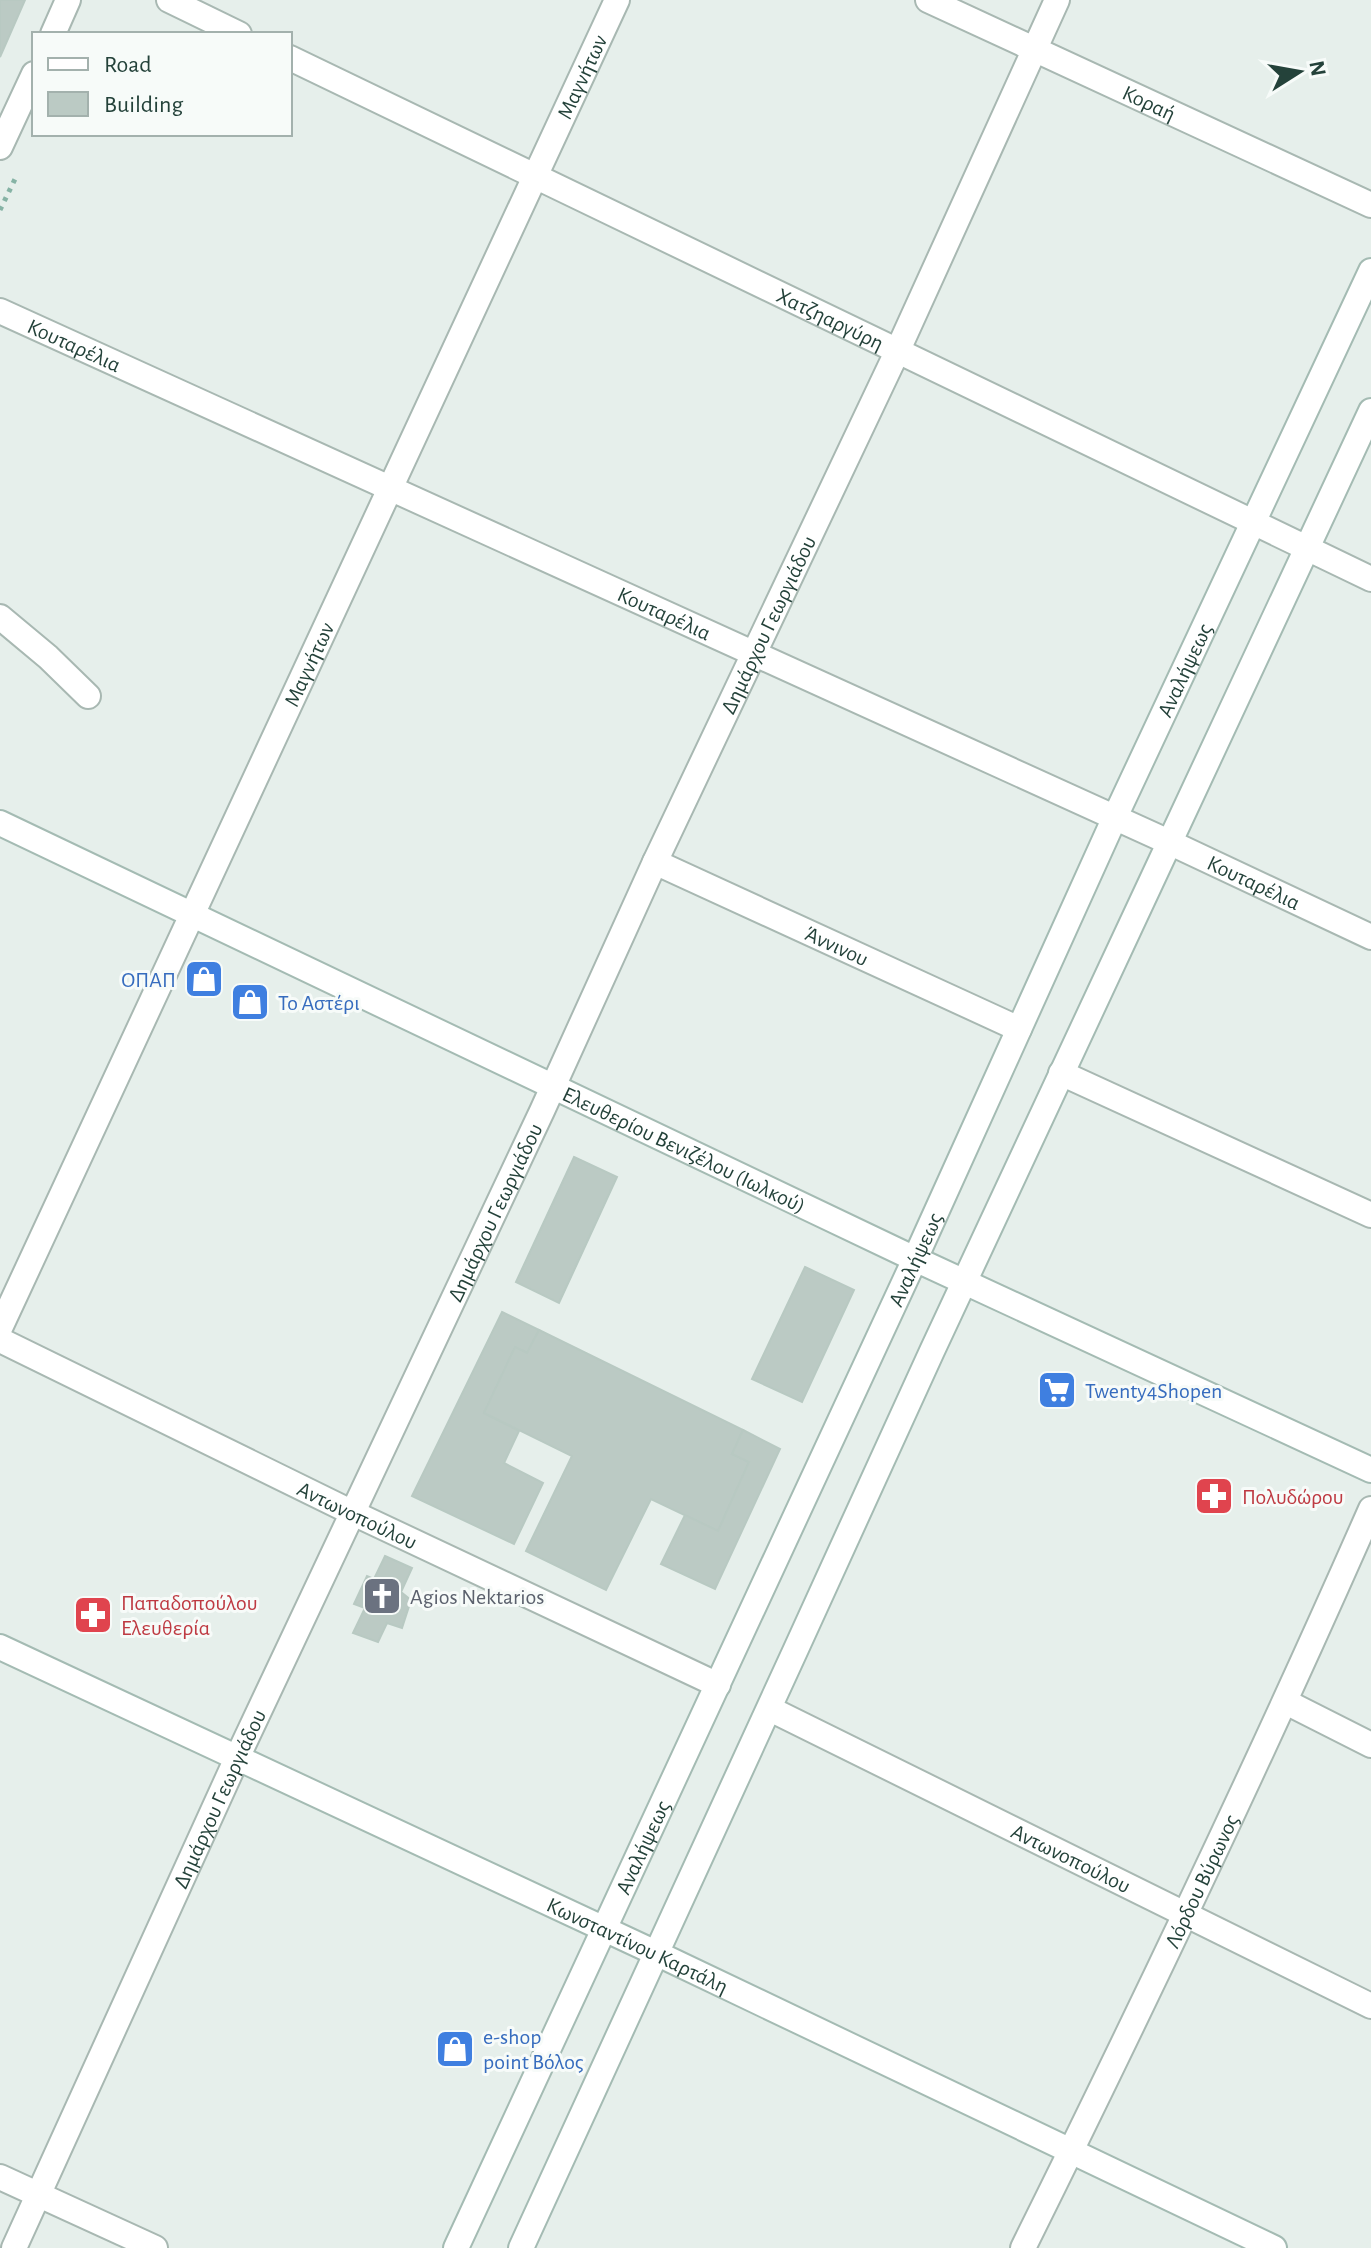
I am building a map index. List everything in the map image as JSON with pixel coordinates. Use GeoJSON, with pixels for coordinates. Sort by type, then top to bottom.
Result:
{"type":"FeatureCollection","features":[{"type":"Feature","properties":{"kind":"street"},"geometry":{"type":"LineString","coordinates":[[54,32],[68,0]]}},
{"type":"Feature","properties":{"kind":"street"},"geometry":{"type":"LineString","coordinates":[[169,0],[235,32]]}},
{"type":"Feature","properties":{"kind":"street","name":"Μαγνήτων"},"geometry":{"type":"LineString","coordinates":[[0,1328],[617,0]]}},
{"type":"Feature","properties":{"kind":"street","name":"Κοραή"},"geometry":{"type":"LineString","coordinates":[[928,0],[1371,205]]}},
{"type":"Feature","properties":{"kind":"street","name":"Δημάρχου Γεωργιάδου"},"geometry":{"type":"LineString","coordinates":[[14,2248],[237,1758],[897,352],[1057,0]]}},
{"type":"Feature","properties":{"kind":"street","name":"Χατζηαργύρη"},"geometry":{"type":"LineString","coordinates":[[292,59],[1371,579]]}},
{"type":"Feature","properties":{"kind":"street"},"geometry":{"type":"LineString","coordinates":[[0,147],[32,78]]}},
{"type":"Feature","properties":{"kind":"street","name":"Αναλήψεως"},"geometry":{"type":"LineString","coordinates":[[456,2248],[915,1259],[1115,817],[1371,271]]}},
{"type":"Feature","properties":{"kind":"street","name":"Κουταρέλια"},"geometry":{"type":"LineString","coordinates":[[0,311],[1115,817],[1371,937]]}},
{"type":"Feature","properties":{"kind":"street"},"geometry":{"type":"LineString","coordinates":[[521,2248],[1061,1073],[1371,411]]}},
{"type":"Feature","properties":{"kind":"street"},"geometry":{"type":"LineString","coordinates":[[0,617],[88,696]]}},
{"type":"Feature","properties":{"kind":"street","name":"Ελευθερίου Βενιζέλου (Ιωλκού)"},"geometry":{"type":"LineString","coordinates":[[0,823],[915,1259],[1371,1470]]}},
{"type":"Feature","properties":{"kind":"street","name":"Άννινου"},"geometry":{"type":"LineString","coordinates":[[655,862],[1019,1029]]}},
{"type":"Feature","properties":{"kind":"street"},"geometry":{"type":"LineString","coordinates":[[1061,1073],[1371,1215]]}},
{"type":"Feature","properties":{"kind":"street","name":"Αντωνοπούλου"},"geometry":{"type":"LineString","coordinates":[[0,1340],[353,1513],[718,1685]]}},
{"type":"Feature","properties":{"kind":"street","name":"Λόρδου Βύρωνος"},"geometry":{"type":"LineString","coordinates":[[1023,2248],[1187,1914],[1286,1702],[1371,1509]]}},
{"type":"Feature","properties":{"kind":"street","name":"Κωνσταντίνου Καρτάλη"},"geometry":{"type":"LineString","coordinates":[[0,1647],[658,1954],[1274,2248]]}},
{"type":"Feature","properties":{"kind":"street"},"geometry":{"type":"LineString","coordinates":[[1286,1702],[1371,1745]]}},
{"type":"Feature","properties":{"kind":"street","name":"Αντωνοπούλου"},"geometry":{"type":"LineString","coordinates":[[770,1709],[1371,2006]]}},
{"type":"Feature","properties":{"kind":"street"},"geometry":{"type":"LineString","coordinates":[[0,2177],[155,2248]]}},
{"type":"Feature","properties":{"kind":"building"},"geometry":{"type":"Polygon","coordinates":[[[0,0],[25,0],[0,57],[0,0]]]}},
{"type":"Feature","properties":{"kind":"building"},"geometry":{"type":"Polygon","coordinates":[[[574,1157],[617,1177],[559,1303],[516,1282],[574,1157]]]}},
{"type":"Feature","properties":{"kind":"building"},"geometry":{"type":"Polygon","coordinates":[[[805,1267],[854,1290],[802,1402],[752,1379],[805,1267]]]}},
{"type":"Feature","properties":{"kind":"building"},"geometry":{"type":"Polygon","coordinates":[[[502,1312],[539,1330],[527,1353],[515,1347],[484,1413],[519,1431],[504,1463],[543,1483],[514,1544],[412,1496],[502,1312]]]}},
{"type":"Feature","properties":{"kind":"building"},"geometry":{"type":"Polygon","coordinates":[[[539,1330],[743,1430],[732,1454],[749,1462],[718,1531],[651,1499],[606,1590],[526,1551],[572,1456],[484,1413],[515,1347],[527,1353],[539,1330]]]}},
{"type":"Feature","properties":{"kind":"building"},"geometry":{"type":"Polygon","coordinates":[[[743,1430],[780,1449],[715,1589],[661,1564],[685,1515],[718,1531],[749,1462],[732,1454],[743,1430]]]}},
{"type":"Feature","properties":{"kind":"building","name":"Agios Nektarios"},"geometry":{"type":"Polygon","coordinates":[[[385,1556],[412,1568],[401,1592],[411,1600],[402,1628],[387,1623],[378,1642],[353,1633],[365,1608],[354,1604],[367,1576],[374,1579],[385,1556]]]}},
{"type":"Feature","properties":{"kind":"place","name":"ΟΠΑΠ"},"geometry":{"type":"Point","coordinates":[204,979]}},
{"type":"Feature","properties":{"kind":"place","name":"Το Αστέρι"},"geometry":{"type":"Point","coordinates":[250,1002]}},
{"type":"Feature","properties":{"kind":"place","name":"Twenty4Shopen"},"geometry":{"type":"Point","coordinates":[1057,1390]}},
{"type":"Feature","properties":{"kind":"place","name":"Πολυδώρου"},"geometry":{"type":"Point","coordinates":[1214,1496]}},
{"type":"Feature","properties":{"kind":"place","name":"Agios Nektarios"},"geometry":{"type":"Point","coordinates":[382,1596]}},
{"type":"Feature","properties":{"kind":"place","name":"Παπαδοπούλου Ελευθερία"},"geometry":{"type":"Point","coordinates":[93,1615]}},
{"type":"Feature","properties":{"kind":"place","name":"e-shop point Βόλος"},"geometry":{"type":"Point","coordinates":[455,2049]}}]}
